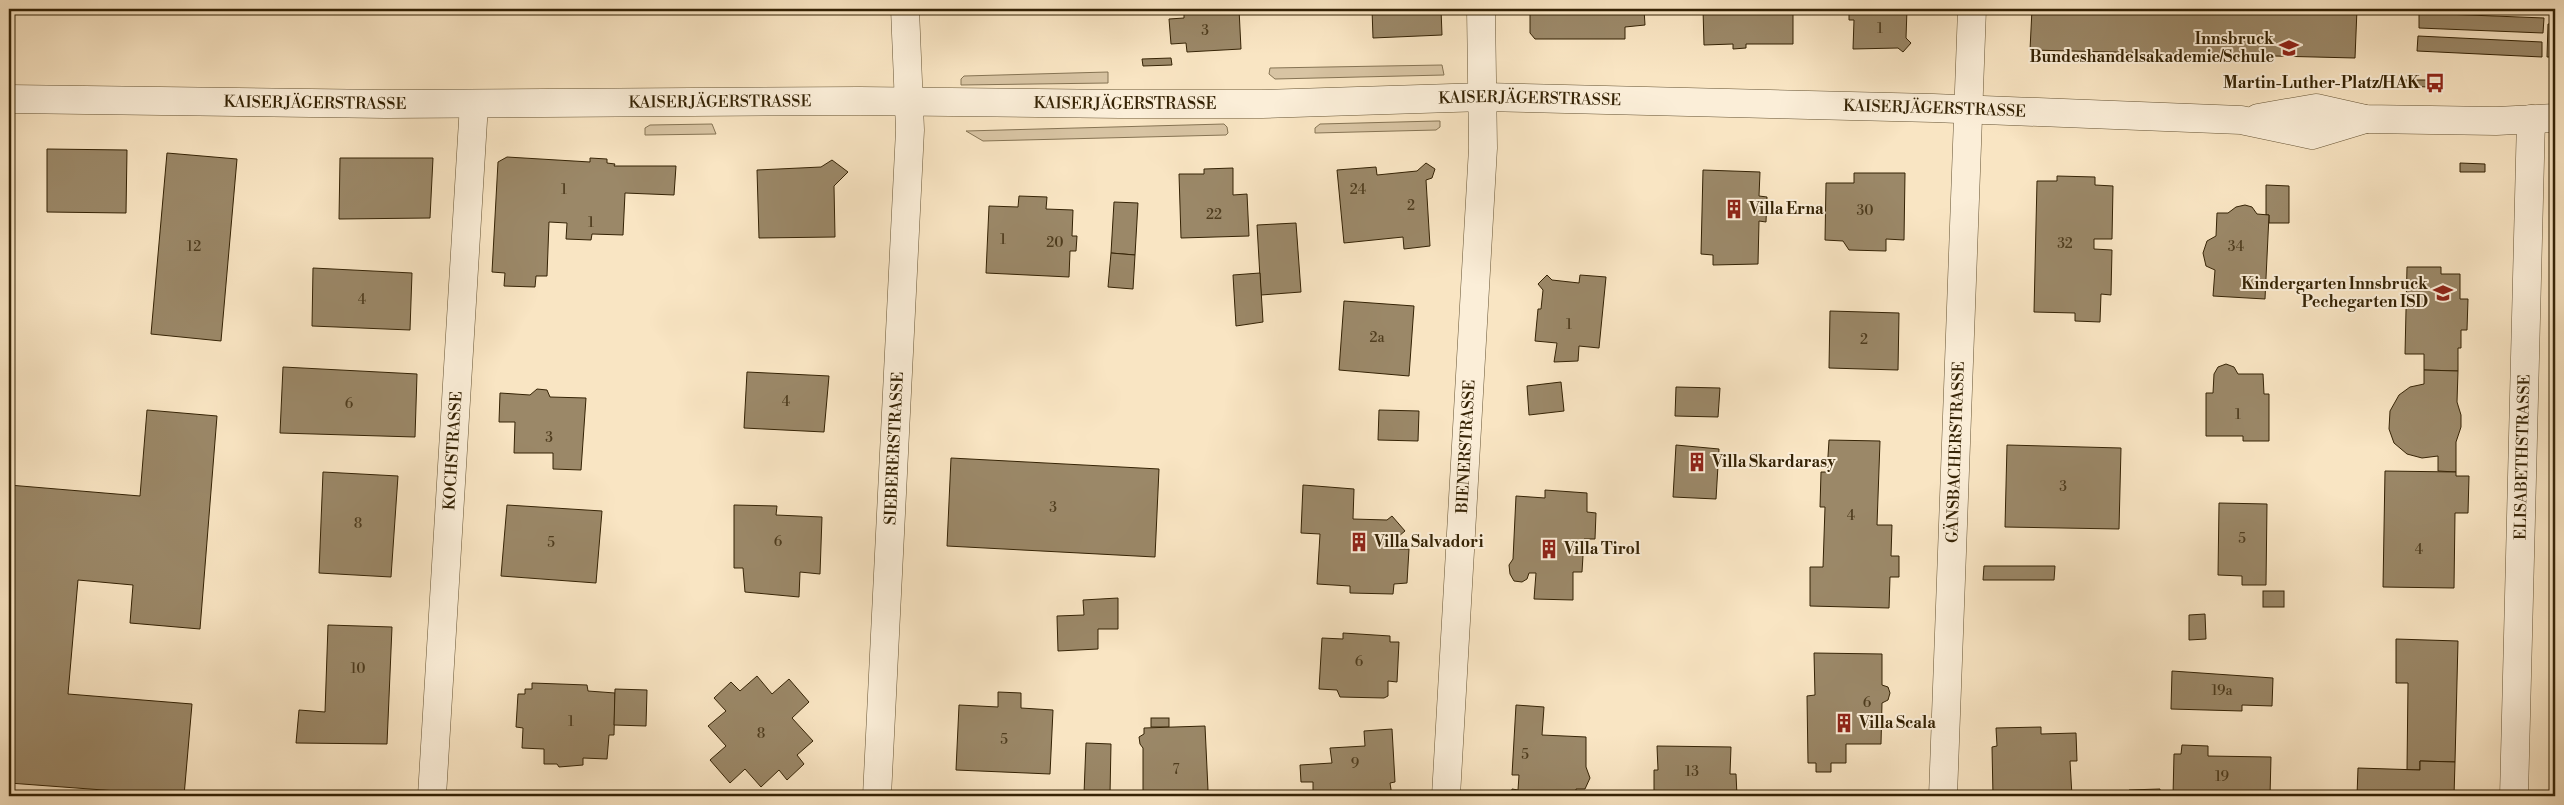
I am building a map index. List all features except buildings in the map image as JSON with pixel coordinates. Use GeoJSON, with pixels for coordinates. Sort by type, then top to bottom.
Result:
{"type":"FeatureCollection","features":[{"type":"Feature","properties":{"kind":"street","name":"SIEBERERSTRASSE"},"geometry":{"type":"LineString","coordinates":[[877,796],[910,102],[905,9]]}},
{"type":"Feature","properties":{"kind":"street","name":"BIENERSTRASSE"},"geometry":{"type":"LineString","coordinates":[[1446,796],[1483,158],[1482,9]]}},
{"type":"Feature","properties":{"kind":"street","name":"GÄNSBACHERSTRASSE"},"geometry":{"type":"LineString","coordinates":[[1943,796],[1972,9]]}},
{"type":"Feature","properties":{"kind":"street","name":"KAISERJÄGERSTRASSE"},"geometry":{"type":"LineString","coordinates":[[9,99],[474,104],[860,101],[1262,104],[1484,97],[1969,109],[2241,120],[2316,108],[2365,119],[2543,119]]}},
{"type":"Feature","properties":{"kind":"street","name":"KOCHSTRASSE"},"geometry":{"type":"LineString","coordinates":[[432,796],[474,104]]}},
{"type":"Feature","properties":{"kind":"street","name":"ELISABETHSTRASSE"},"geometry":{"type":"LineString","coordinates":[[2514,796],[2543,119]]}},
{"type":"Feature","properties":{"kind":"shaded area"},"geometry":{"type":"Polygon","coordinates":[[[1442,65],[1444,75],[1275,79],[1269,74],[1270,68],[1442,65]]]}},
{"type":"Feature","properties":{"kind":"shaded area"},"geometry":{"type":"Polygon","coordinates":[[[1108,72],[1108,83],[961,85],[961,79],[964,76],[1108,72]]]}},
{"type":"Feature","properties":{"kind":"shaded area"},"geometry":{"type":"Polygon","coordinates":[[[1440,121],[1440,127],[1436,130],[1315,133],[1315,128],[1320,124],[1440,121]]]}},
{"type":"Feature","properties":{"kind":"shaded area"},"geometry":{"type":"Polygon","coordinates":[[[712,124],[716,134],[645,135],[645,128],[650,125],[712,124]]]}},
{"type":"Feature","properties":{"kind":"shaded area"},"geometry":{"type":"Polygon","coordinates":[[[1224,124],[1227,127],[1228,133],[1226,135],[983,141],[966,131],[1224,124]]]}},
{"type":"Feature","properties":{"kind":"place","name":"Innsbruck Bundeshandelsakademie/Schule"},"geometry":{"type":"Point","coordinates":[2289,48]}},
{"type":"Feature","properties":{"kind":"place","name":"Martin-Luther-Platz/HAK"},"geometry":{"type":"Point","coordinates":[2435,83]}},
{"type":"Feature","properties":{"kind":"place","name":"Villa Erna"},"geometry":{"type":"Point","coordinates":[1734,209]}},
{"type":"Feature","properties":{"kind":"place","name":"Kindergarten Innsbruck Pechegarten ISD"},"geometry":{"type":"Point","coordinates":[2443,293]}},
{"type":"Feature","properties":{"kind":"place","name":"Villa Skardarasy"},"geometry":{"type":"Point","coordinates":[1697,462]}},
{"type":"Feature","properties":{"kind":"place","name":"Villa Salvadori"},"geometry":{"type":"Point","coordinates":[1359,542]}},
{"type":"Feature","properties":{"kind":"place","name":"Villa Tirol"},"geometry":{"type":"Point","coordinates":[1549,549]}},
{"type":"Feature","properties":{"kind":"place","name":"Villa Scala"},"geometry":{"type":"Point","coordinates":[1844,723]}}]}
